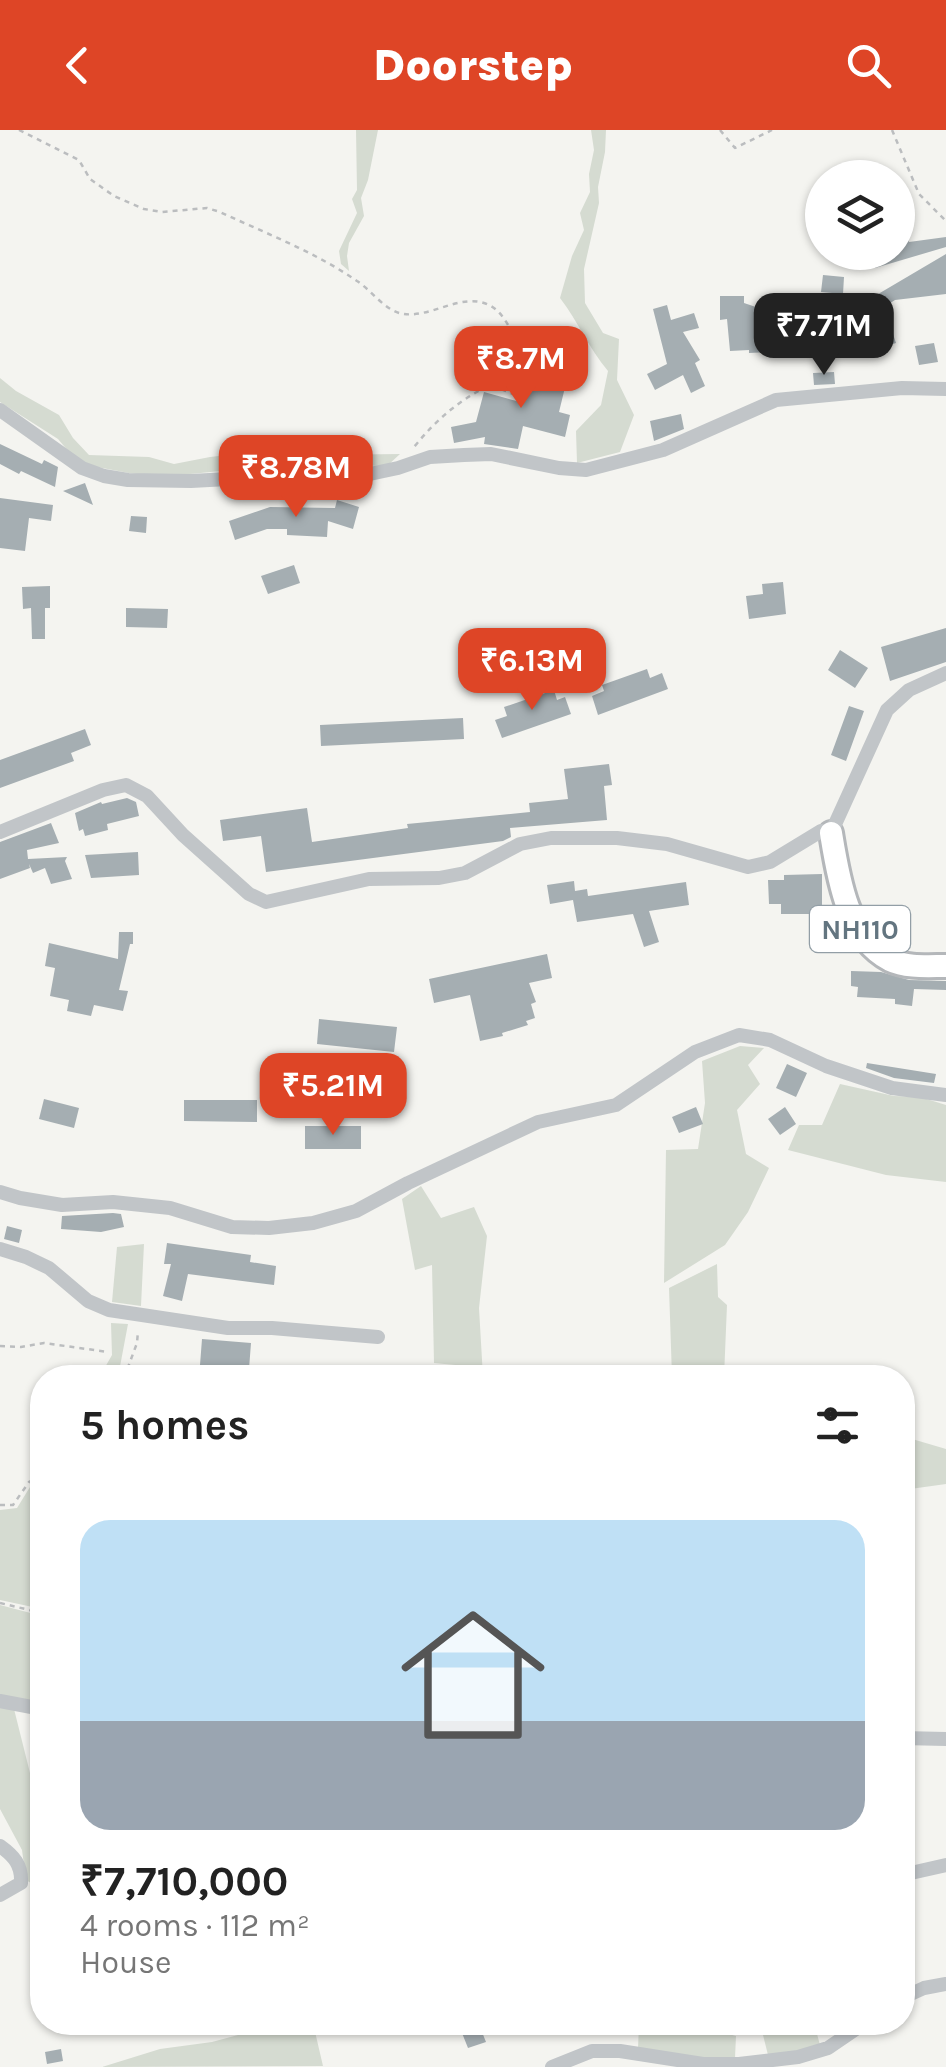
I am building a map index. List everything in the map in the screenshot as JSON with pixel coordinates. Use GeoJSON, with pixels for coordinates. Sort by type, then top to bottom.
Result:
{"type":"FeatureCollection","features":[{"type":"Feature","properties":{"kind":"highway","name":"NH110"},"geometry":{"type":"LineString","coordinates":[[831,833],[850,911],[871,947],[893,962],[946,966]]}},
{"type":"Feature","properties":{"kind":"street"},"geometry":{"type":"LineString","coordinates":[[0,410],[82,468],[128,480],[190,481],[365,474],[430,458],[491,454],[586,470],[662,450],[776,400],[902,388],[946,389]]}},
{"type":"Feature","properties":{"kind":"street"},"geometry":{"type":"LineString","coordinates":[[0,832],[104,790],[126,785],[148,796],[222,870],[249,894],[266,902],[370,880],[440,878],[465,873],[520,844],[551,838],[617,838],[667,844],[748,867],[770,862],[821,831],[831,833],[887,710],[909,690],[946,673]]}},
{"type":"Feature","properties":{"kind":"street"},"geometry":{"type":"LineString","coordinates":[[0,1192],[62,1204],[113,1202],[170,1208],[232,1226],[269,1228],[313,1223],[356,1211],[538,1122],[616,1105],[695,1052],[740,1035],[770,1040],[826,1066],[892,1088],[946,1094]]}},
{"type":"Feature","properties":{"kind":"street"},"geometry":{"type":"LineString","coordinates":[[0,1249],[49,1268],[88,1301],[109,1310],[228,1328],[378,1336]]}},
{"type":"Feature","properties":{"kind":"street"},"geometry":{"type":"LineString","coordinates":[[0,1701],[30,1706]]}},
{"type":"Feature","properties":{"kind":"street"},"geometry":{"type":"LineString","coordinates":[[915,1738],[946,1739]]}},
{"type":"Feature","properties":{"kind":"street"},"geometry":{"type":"LineString","coordinates":[[0,1846],[14,1857],[21,1874],[21,1882],[0,1895]]}},
{"type":"Feature","properties":{"kind":"street"},"geometry":{"type":"LineString","coordinates":[[915,1871],[946,1865]]}},
{"type":"Feature","properties":{"kind":"street"},"geometry":{"type":"LineString","coordinates":[[915,1992],[946,1984]]}},
{"type":"Feature","properties":{"kind":"street"},"geometry":{"type":"LineString","coordinates":[[552,2067],[592,2051],[704,2064],[739,2064],[798,2057],[828,2048],[847,2035]]}},
{"type":"Feature","properties":{"kind":"path"},"geometry":{"type":"LineString","coordinates":[[18,130],[79,160],[90,179],[114,196],[162,212],[207,208],[220,212],[356,280],[392,311],[407,315],[485,302],[499,311],[524,354],[516,395],[490,385],[468,396],[432,424],[398,468]]}},
{"type":"Feature","properties":{"kind":"path"},"geometry":{"type":"LineString","coordinates":[[720,130],[736,148],[772,130]]}},
{"type":"Feature","properties":{"kind":"path"},"geometry":{"type":"LineString","coordinates":[[892,130],[918,194],[946,221]]}},
{"type":"Feature","properties":{"kind":"path"},"geometry":{"type":"LineString","coordinates":[[129,1365],[137,1343],[140,1315]]}},
{"type":"Feature","properties":{"kind":"path"},"geometry":{"type":"LineString","coordinates":[[0,1346],[21,1348],[44,1343],[108,1352]]}},
{"type":"Feature","properties":{"kind":"path"},"geometry":{"type":"LineString","coordinates":[[0,1505],[14,1505],[30,1481]]}},
{"type":"Feature","properties":{"kind":"path"},"geometry":{"type":"LineString","coordinates":[[0,1603],[30,1610]]}},
{"type":"Feature","properties":{"kind":"shaded area"},"geometry":{"type":"Polygon","coordinates":[[[356,130],[378,130],[361,198],[364,216],[349,243],[349,271],[341,264],[339,251],[357,213],[352,199],[357,190],[356,130]]]}},
{"type":"Feature","properties":{"kind":"shaded area"},"geometry":{"type":"Polygon","coordinates":[[[591,130],[606,130],[599,203],[584,269],[585,303],[603,333],[619,339],[617,380],[634,415],[620,452],[577,463],[576,431],[601,405],[608,371],[560,298],[584,230],[580,213],[590,192],[594,150],[591,130]]]}},
{"type":"Feature","properties":{"kind":"shaded area"},"geometry":{"type":"Polygon","coordinates":[[[0,378],[59,415],[89,455],[149,457],[174,464],[289,448],[319,455],[400,454],[387,466],[292,464],[160,477],[97,467],[75,459],[58,439],[0,402],[0,378]]]}},
{"type":"Feature","properties":{"kind":"shaded area"},"geometry":{"type":"Polygon","coordinates":[[[740,1046],[764,1048],[748,1065],[760,1084],[737,1110],[746,1154],[769,1168],[748,1212],[725,1245],[664,1283],[666,1150],[698,1149],[705,1103],[702,1061],[740,1046]]]}},
{"type":"Feature","properties":{"kind":"shaded area"},"geometry":{"type":"Polygon","coordinates":[[[840,1084],[946,1105],[946,1182],[886,1175],[788,1150],[799,1125],[822,1125],[840,1084]]]}},
{"type":"Feature","properties":{"kind":"shaded area"},"geometry":{"type":"Polygon","coordinates":[[[421,1186],[441,1218],[474,1207],[487,1236],[479,1308],[482,1365],[434,1363],[432,1265],[415,1270],[402,1199],[421,1186]]]}},
{"type":"Feature","properties":{"kind":"shaded area"},"geometry":{"type":"Polygon","coordinates":[[[144,1244],[141,1306],[112,1302],[117,1247],[144,1244]]]}},
{"type":"Feature","properties":{"kind":"shaded area"},"geometry":{"type":"Polygon","coordinates":[[[717,1264],[718,1297],[727,1305],[724,1365],[672,1365],[669,1288],[717,1264]]]}},
{"type":"Feature","properties":{"kind":"shaded area"},"geometry":{"type":"Polygon","coordinates":[[[111,1323],[128,1324],[120,1365],[106,1365],[112,1355],[111,1323]]]}},
{"type":"Feature","properties":{"kind":"shaded area"},"geometry":{"type":"Polygon","coordinates":[[[915,1440],[946,1449],[946,1484],[915,1488],[915,1440]]]}},
{"type":"Feature","properties":{"kind":"shaded area"},"geometry":{"type":"Polygon","coordinates":[[[30,1487],[30,1606],[0,1600],[0,1510],[17,1508],[30,1487]]]}},
{"type":"Feature","properties":{"kind":"shaded area"},"geometry":{"type":"Polygon","coordinates":[[[0,1605],[30,1613],[30,1702],[0,1696],[0,1605]]]}},
{"type":"Feature","properties":{"kind":"shaded area"},"geometry":{"type":"Polygon","coordinates":[[[0,1706],[14,1709],[30,1773],[30,1882],[26,1880],[22,1850],[0,1809],[0,1706]]]}},
{"type":"Feature","properties":{"kind":"shaded area"},"geometry":{"type":"Polygon","coordinates":[[[238,2035],[316,2035],[323,2066],[102,2067],[160,2049],[238,2035]]]}},
{"type":"Feature","properties":{"kind":"shaded area"},"geometry":{"type":"Polygon","coordinates":[[[639,2035],[736,2036],[735,2058],[704,2060],[638,2049],[639,2035]]]}},
{"type":"Feature","properties":{"kind":"shaded area"},"geometry":{"type":"Polygon","coordinates":[[[763,2035],[817,2035],[820,2045],[798,2054],[768,2055],[763,2035]]]}},
{"type":"Feature","properties":{"kind":"building"},"geometry":{"type":"Polygon","coordinates":[[[946,237],[946,247],[915,256],[915,241],[946,237]]]}},
{"type":"Feature","properties":{"kind":"building"},"geometry":{"type":"Polygon","coordinates":[[[946,254],[946,294],[895,300],[884,307],[896,343],[869,352],[862,333],[883,326],[868,300],[946,254]]]}},
{"type":"Feature","properties":{"kind":"building"},"geometry":{"type":"Polygon","coordinates":[[[823,275],[844,277],[843,294],[821,292],[823,275]]]}},
{"type":"Feature","properties":{"kind":"building"},"geometry":{"type":"Polygon","coordinates":[[[720,296],[744,296],[744,303],[774,313],[767,333],[768,352],[730,351],[727,319],[720,320],[720,296]]]}},
{"type":"Feature","properties":{"kind":"building"},"geometry":{"type":"Polygon","coordinates":[[[783,299],[802,308],[829,299],[834,316],[806,325],[777,311],[783,299]]]}},
{"type":"Feature","properties":{"kind":"building"},"geometry":{"type":"Polygon","coordinates":[[[667,305],[671,320],[694,313],[699,328],[683,332],[700,360],[695,363],[705,386],[691,393],[683,375],[655,390],[647,374],[667,364],[653,309],[667,305]]]}},
{"type":"Feature","properties":{"kind":"building"},"geometry":{"type":"Polygon","coordinates":[[[934,343],[938,362],[919,365],[915,346],[934,343]]]}},
{"type":"Feature","properties":{"kind":"building"},"geometry":{"type":"Polygon","coordinates":[[[529,362],[569,371],[559,412],[570,415],[565,437],[523,426],[518,449],[484,444],[485,437],[454,443],[451,427],[476,422],[484,392],[520,402],[529,362]]]}},
{"type":"Feature","properties":{"kind":"building"},"geometry":{"type":"Polygon","coordinates":[[[834,372],[835,384],[814,385],[813,373],[834,372]]]}},
{"type":"Feature","properties":{"kind":"building"},"geometry":{"type":"Polygon","coordinates":[[[681,414],[684,429],[654,441],[650,421],[681,414]]]}},
{"type":"Feature","properties":{"kind":"building"},"geometry":{"type":"Polygon","coordinates":[[[0,444],[42,464],[44,460],[58,467],[55,487],[0,464],[0,444]]]}},
{"type":"Feature","properties":{"kind":"building"},"geometry":{"type":"Polygon","coordinates":[[[85,483],[93,505],[63,491],[85,483]]]}},
{"type":"Feature","properties":{"kind":"building"},"geometry":{"type":"Polygon","coordinates":[[[0,498],[53,505],[51,521],[29,518],[25,551],[0,548],[0,498]]]}},
{"type":"Feature","properties":{"kind":"building"},"geometry":{"type":"Polygon","coordinates":[[[337,500],[359,507],[353,529],[328,521],[327,537],[287,535],[287,529],[267,529],[235,540],[229,521],[270,507],[335,508],[337,500]]]}},
{"type":"Feature","properties":{"kind":"building"},"geometry":{"type":"Polygon","coordinates":[[[131,516],[147,517],[146,533],[129,531],[131,516]]]}},
{"type":"Feature","properties":{"kind":"building"},"geometry":{"type":"Polygon","coordinates":[[[294,565],[300,583],[268,594],[261,576],[294,565]]]}},
{"type":"Feature","properties":{"kind":"building"},"geometry":{"type":"Polygon","coordinates":[[[783,582],[786,614],[749,619],[746,596],[763,594],[762,584],[783,582]]]}},
{"type":"Feature","properties":{"kind":"building"},"geometry":{"type":"Polygon","coordinates":[[[50,586],[45,639],[32,639],[31,608],[23,609],[22,587],[50,586]]]}},
{"type":"Feature","properties":{"kind":"building"},"geometry":{"type":"Polygon","coordinates":[[[126,608],[168,609],[167,628],[126,627],[126,608]]]}},
{"type":"Feature","properties":{"kind":"building"},"geometry":{"type":"Polygon","coordinates":[[[946,628],[946,662],[890,681],[881,647],[946,628]]]}},
{"type":"Feature","properties":{"kind":"building"},"geometry":{"type":"Polygon","coordinates":[[[840,650],[868,668],[855,688],[828,670],[840,650]]]}},
{"type":"Feature","properties":{"kind":"building"},"geometry":{"type":"Polygon","coordinates":[[[647,669],[650,678],[662,673],[668,689],[598,715],[592,696],[604,691],[602,685],[647,669]]]}},
{"type":"Feature","properties":{"kind":"building"},"geometry":{"type":"Polygon","coordinates":[[[554,690],[557,700],[565,697],[571,714],[502,738],[495,720],[507,716],[504,707],[554,690]]]}},
{"type":"Feature","properties":{"kind":"building"},"geometry":{"type":"Polygon","coordinates":[[[849,706],[864,711],[846,761],[831,755],[849,706]]]}},
{"type":"Feature","properties":{"kind":"building"},"geometry":{"type":"Polygon","coordinates":[[[463,718],[464,739],[321,746],[320,725],[463,718]]]}},
{"type":"Feature","properties":{"kind":"building"},"geometry":{"type":"Polygon","coordinates":[[[85,729],[91,745],[71,753],[74,761],[0,788],[0,760],[85,729]]]}},
{"type":"Feature","properties":{"kind":"building"},"geometry":{"type":"Polygon","coordinates":[[[609,764],[612,785],[604,786],[607,820],[510,828],[511,837],[503,841],[266,872],[261,836],[223,841],[220,820],[307,808],[312,842],[408,828],[407,824],[530,812],[529,803],[568,799],[564,769],[609,764]]]}},
{"type":"Feature","properties":{"kind":"building"},"geometry":{"type":"Polygon","coordinates":[[[127,798],[136,802],[139,816],[107,824],[108,830],[85,836],[83,829],[79,831],[75,813],[101,802],[127,798]]]}},
{"type":"Feature","properties":{"kind":"building"},"geometry":{"type":"Polygon","coordinates":[[[51,823],[59,843],[27,850],[28,859],[67,857],[72,879],[51,884],[45,868],[33,873],[29,864],[30,868],[0,879],[0,842],[51,823]]]}},
{"type":"Feature","properties":{"kind":"building"},"geometry":{"type":"Polygon","coordinates":[[[138,852],[139,875],[91,878],[85,855],[138,852]]]}},
{"type":"Feature","properties":{"kind":"building"},"geometry":{"type":"Polygon","coordinates":[[[822,874],[822,914],[781,914],[781,904],[769,904],[768,880],[784,880],[784,875],[822,874]]]}},
{"type":"Feature","properties":{"kind":"building"},"geometry":{"type":"Polygon","coordinates":[[[574,881],[575,891],[587,889],[588,896],[686,882],[689,905],[649,911],[659,942],[644,947],[633,914],[577,922],[573,900],[550,904],[547,885],[574,881]]]}},
{"type":"Feature","properties":{"kind":"building"},"geometry":{"type":"Polygon","coordinates":[[[119,932],[133,932],[119,990],[128,991],[123,1011],[94,1005],[91,1016],[67,1011],[69,1000],[50,996],[55,968],[45,966],[49,943],[118,959],[119,932]]]}},
{"type":"Feature","properties":{"kind":"building"},"geometry":{"type":"Polygon","coordinates":[[[547,954],[552,978],[529,983],[536,1002],[531,1004],[535,1018],[526,1021],[528,1025],[502,1033],[503,1036],[480,1041],[470,995],[434,1003],[429,979],[547,954]]]}},
{"type":"Feature","properties":{"kind":"building"},"geometry":{"type":"Polygon","coordinates":[[[851,971],[946,981],[946,990],[914,989],[912,1006],[895,1004],[895,999],[857,997],[858,987],[851,986],[851,971]]]}},
{"type":"Feature","properties":{"kind":"building"},"geometry":{"type":"Polygon","coordinates":[[[319,1019],[397,1027],[394,1052],[317,1044],[319,1019]]]}},
{"type":"Feature","properties":{"kind":"building"},"geometry":{"type":"Polygon","coordinates":[[[867,1063],[936,1074],[934,1083],[894,1078],[866,1068],[867,1063]]]}},
{"type":"Feature","properties":{"kind":"building"},"geometry":{"type":"Polygon","coordinates":[[[787,1064],[807,1073],[796,1097],[776,1088],[787,1064]]]}},
{"type":"Feature","properties":{"kind":"building"},"geometry":{"type":"Polygon","coordinates":[[[44,1099],[79,1108],[74,1128],[39,1119],[44,1099]]]}},
{"type":"Feature","properties":{"kind":"building"},"geometry":{"type":"Polygon","coordinates":[[[184,1100],[257,1100],[257,1122],[184,1121],[184,1100]]]}},
{"type":"Feature","properties":{"kind":"building"},"geometry":{"type":"Polygon","coordinates":[[[696,1107],[703,1124],[679,1133],[672,1117],[696,1107]]]}},
{"type":"Feature","properties":{"kind":"building"},"geometry":{"type":"Polygon","coordinates":[[[785,1107],[796,1124],[780,1135],[768,1119],[785,1107]]]}},
{"type":"Feature","properties":{"kind":"building"},"geometry":{"type":"Polygon","coordinates":[[[305,1126],[361,1126],[361,1149],[305,1149],[305,1126]]]}},
{"type":"Feature","properties":{"kind":"building"},"geometry":{"type":"Polygon","coordinates":[[[121,1214],[124,1227],[101,1232],[61,1229],[62,1216],[121,1214]]]}},
{"type":"Feature","properties":{"kind":"building"},"geometry":{"type":"Polygon","coordinates":[[[7,1226],[22,1230],[19,1243],[4,1239],[7,1226]]]}},
{"type":"Feature","properties":{"kind":"building"},"geometry":{"type":"Polygon","coordinates":[[[167,1243],[251,1255],[250,1262],[276,1266],[274,1285],[188,1274],[182,1301],[163,1296],[171,1264],[164,1264],[167,1243]]]}},
{"type":"Feature","properties":{"kind":"building"},"geometry":{"type":"Polygon","coordinates":[[[202,1339],[251,1343],[249,1365],[200,1365],[202,1339]]]}},
{"type":"Feature","properties":{"kind":"building"},"geometry":{"type":"Polygon","coordinates":[[[463,2035],[483,2035],[486,2042],[468,2048],[463,2035]]]}},
{"type":"Feature","properties":{"kind":"building"},"geometry":{"type":"Polygon","coordinates":[[[61,2049],[63,2061],[47,2064],[45,2052],[61,2049]]]}}]}
